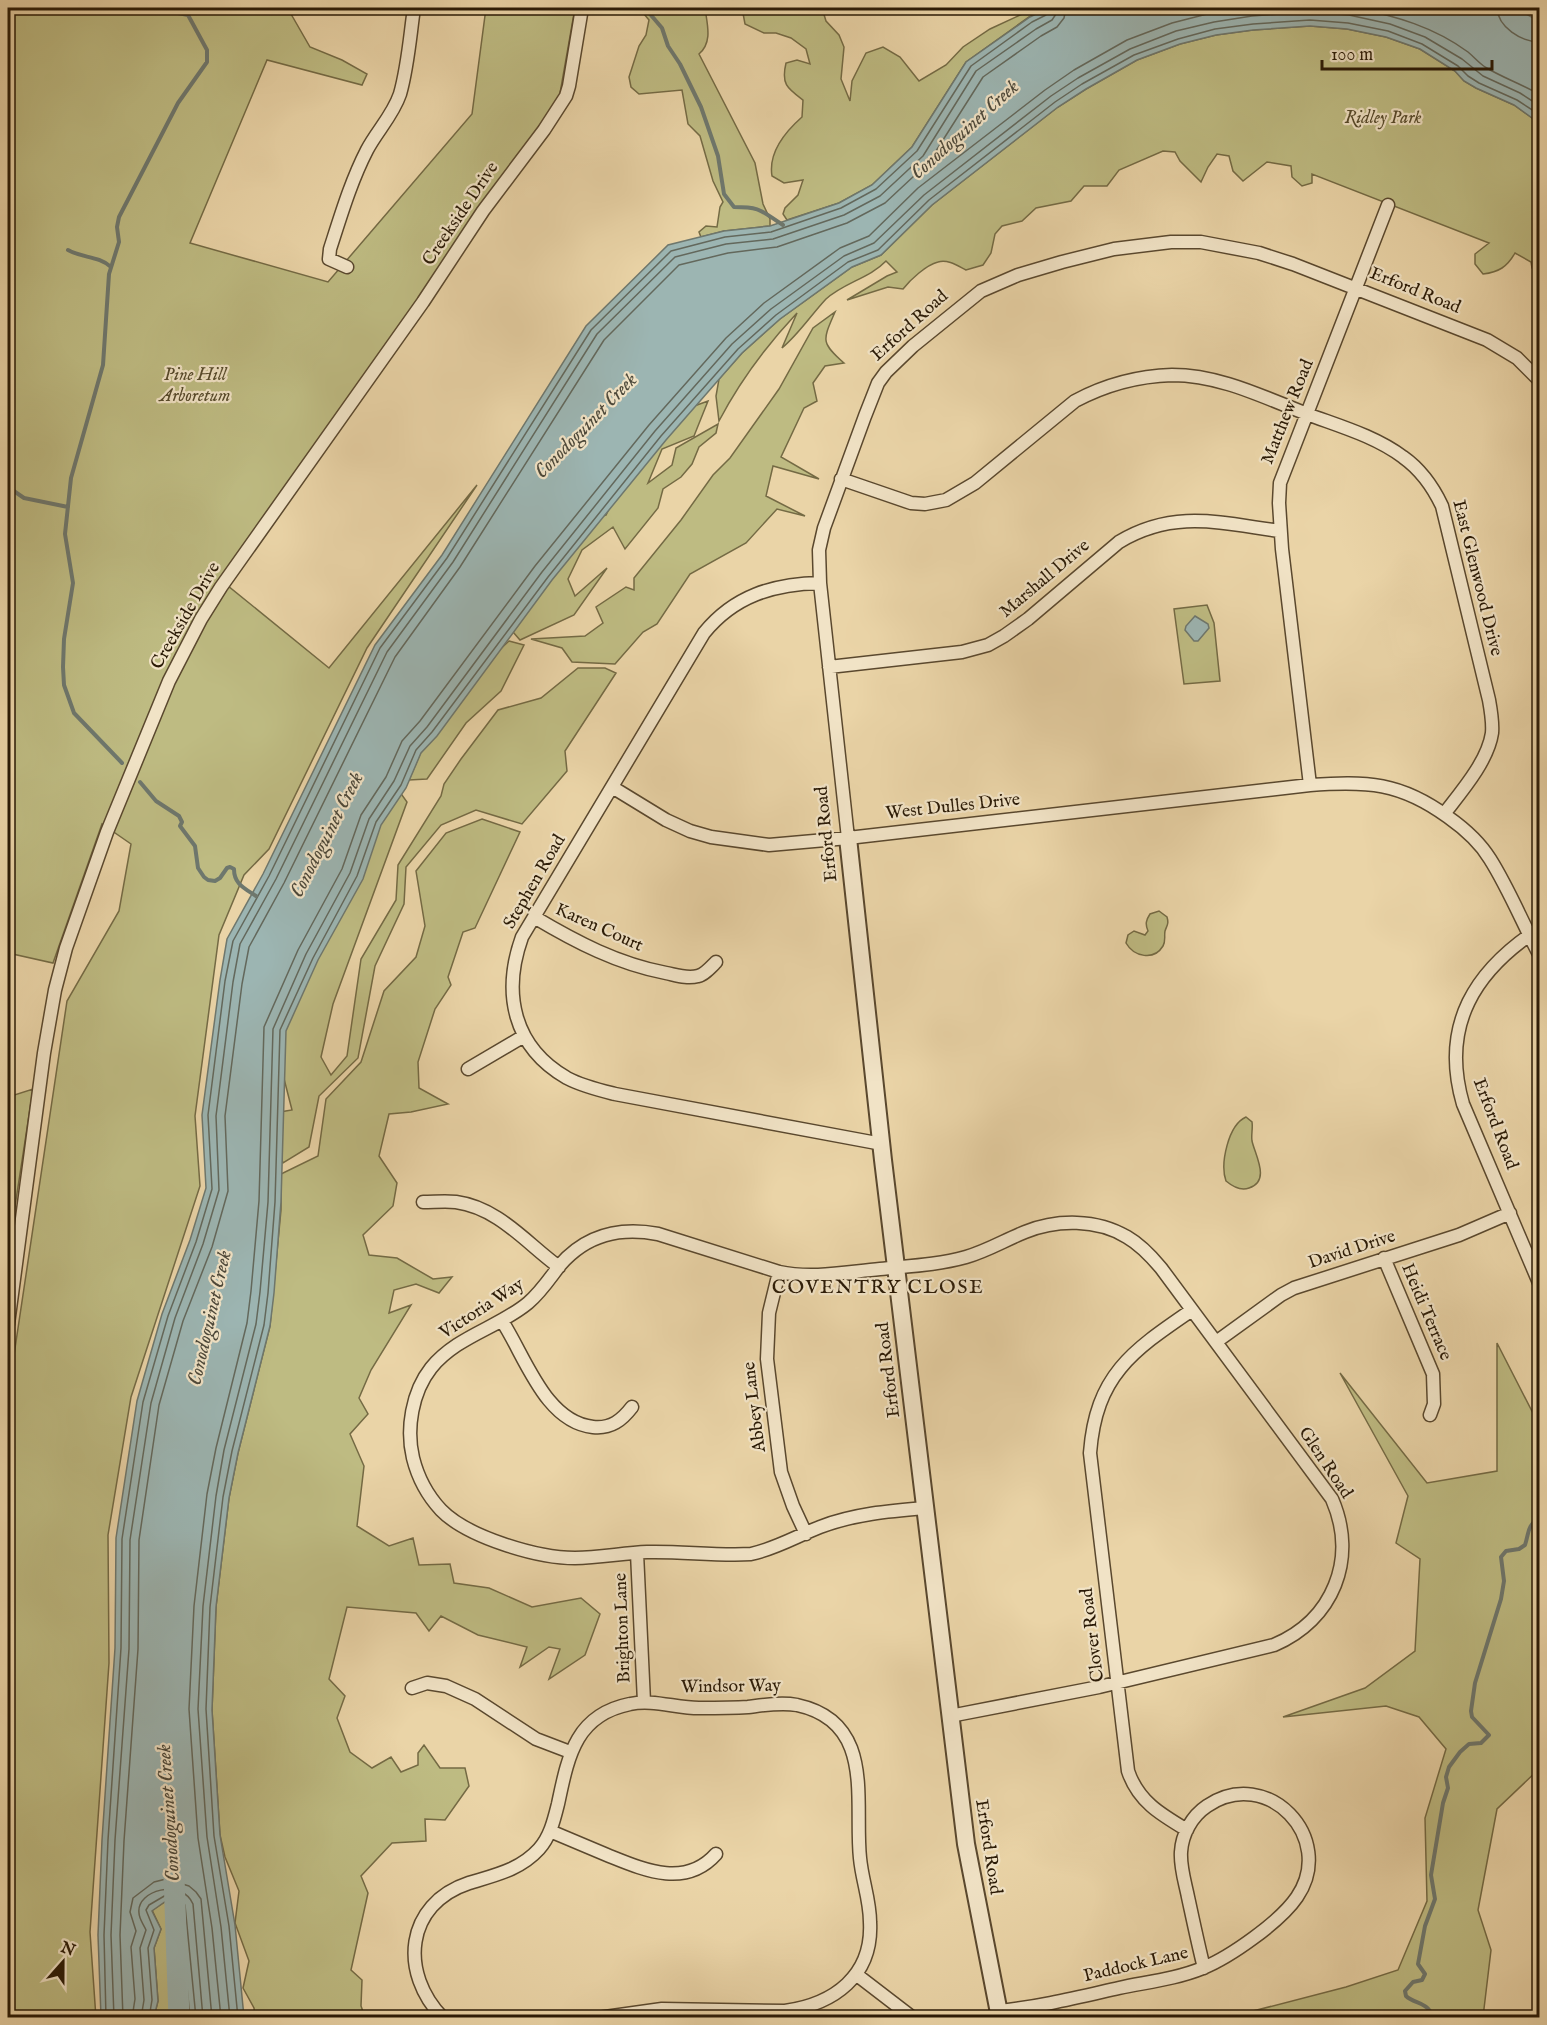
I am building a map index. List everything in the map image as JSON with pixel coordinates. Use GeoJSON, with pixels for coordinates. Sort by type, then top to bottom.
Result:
{"type":"FeatureCollection","features":[{"type":"Feature","properties":{"kind":"street"},"geometry":{"type":"LineString","coordinates":[[347,267],[329,259],[330,249],[355,174],[399,96],[404,78],[414,8]]}},
{"type":"Feature","properties":{"kind":"street","name":"Creekside Drive"},"geometry":{"type":"LineString","coordinates":[[8,1324],[44,1053],[58,980],[84,892],[169,681],[201,618],[221,587],[566,96],[572,74],[582,8]]}},
{"type":"Feature","properties":{"kind":"street","name":"Matthew Road"},"geometry":{"type":"LineString","coordinates":[[1310,785],[1280,531],[1280,483],[1388,205]]}},
{"type":"Feature","properties":{"kind":"street","name":"Erford Road"},"geometry":{"type":"LineString","coordinates":[[999,2014],[966,1844],[896,1269],[820,583],[819,550],[824,528],[878,383],[898,359],[968,300],[999,282],[1114,249],[1152,243],[1201,242],[1259,253],[1293,264],[1487,340],[1517,358],[1539,381]]}},
{"type":"Feature","properties":{"kind":"street","name":"East Glenwood Drive"},"geometry":{"type":"LineString","coordinates":[[841,479],[911,503],[925,504],[946,500],[975,483],[1075,401],[1109,386],[1171,375],[1222,382],[1248,390],[1391,448],[1416,468],[1428,482],[1442,506],[1493,721],[1492,735],[1485,756],[1444,814]]}},
{"type":"Feature","properties":{"kind":"street","name":"Marshall Drive"},"geometry":{"type":"LineString","coordinates":[[829,667],[962,652],[988,645],[1028,619],[1119,542],[1153,525],[1182,520],[1280,531]]}},
{"type":"Feature","properties":{"kind":"street","name":"Stephen Road"},"geometry":{"type":"LineString","coordinates":[[820,583],[788,585],[748,596],[711,624],[684,664],[522,937],[513,971],[515,1009],[524,1036],[540,1058],[582,1085],[615,1094],[882,1144]]}},
{"type":"Feature","properties":{"kind":"street","name":"West Dulles Drive"},"geometry":{"type":"LineString","coordinates":[[612,787],[666,820],[690,831],[711,837],[769,844],[848,838],[1310,785],[1367,783],[1385,786],[1423,800],[1474,838],[1485,852],[1539,956]]}},
{"type":"Feature","properties":{"kind":"street","name":"Karen Court"},"geometry":{"type":"LineString","coordinates":[[534,917],[571,939],[608,956],[660,972],[685,977],[700,976],[716,962]]}},
{"type":"Feature","properties":{"kind":"street","name":"Erford Road"},"geometry":{"type":"LineString","coordinates":[[1539,928],[1498,961],[1481,980],[1463,1016],[1456,1052],[1456,1073],[1463,1104],[1539,1285]]}},
{"type":"Feature","properties":{"kind":"street"},"geometry":{"type":"LineString","coordinates":[[468,1069],[524,1036]]}},
{"type":"Feature","properties":{"kind":"street"},"geometry":{"type":"LineString","coordinates":[[423,1202],[458,1203],[488,1212],[504,1222],[559,1267]]}},
{"type":"Feature","properties":{"kind":"street","name":"David Drive"},"geometry":{"type":"LineString","coordinates":[[1216,1342],[1294,1288],[1459,1235],[1510,1213]]}},
{"type":"Feature","properties":{"kind":"street","name":"Glen Road"},"geometry":{"type":"LineString","coordinates":[[896,1269],[964,1257],[1041,1226],[1077,1223],[1096,1225],[1127,1237],[1144,1250],[1161,1268],[1332,1499],[1340,1522],[1342,1542],[1340,1571],[1336,1583],[1321,1610],[1299,1632],[1288,1639],[1261,1648],[1117,1683],[1007,1707],[950,1716]]}},
{"type":"Feature","properties":{"kind":"street","name":"Victoria Way"},"geometry":{"type":"LineString","coordinates":[[896,1269],[795,1275],[779,1272],[668,1236],[638,1230],[612,1233],[591,1241],[574,1252],[530,1301],[502,1321],[472,1335],[436,1363],[423,1381],[417,1395],[410,1426],[413,1456],[423,1485],[441,1510],[472,1531],[543,1556],[574,1558],[637,1553],[751,1554],[763,1552],[858,1516],[925,1508]]}},
{"type":"Feature","properties":{"kind":"street","name":"Heidi Terrace"},"geometry":{"type":"LineString","coordinates":[[1384,1258],[1433,1374],[1435,1391],[1430,1415]]}},
{"type":"Feature","properties":{"kind":"street","name":"Abbey Lane"},"geometry":{"type":"LineString","coordinates":[[779,1272],[769,1313],[767,1359],[782,1472],[789,1498],[806,1534]]}},
{"type":"Feature","properties":{"kind":"street","name":"Clover Road"},"geometry":{"type":"LineString","coordinates":[[1187,1830],[1151,1808],[1131,1781],[1128,1770],[1090,1453],[1091,1437],[1101,1399],[1118,1370],[1145,1344],[1192,1310]]}},
{"type":"Feature","properties":{"kind":"street"},"geometry":{"type":"LineString","coordinates":[[502,1321],[542,1392],[564,1414],[588,1426],[609,1427],[623,1419],[633,1407]]}},
{"type":"Feature","properties":{"kind":"street","name":"Brighton Lane"},"geometry":{"type":"LineString","coordinates":[[637,1553],[644,1702]]}},
{"type":"Feature","properties":{"kind":"street"},"geometry":{"type":"LineString","coordinates":[[412,1688],[427,1683],[446,1686],[475,1699],[536,1739],[570,1752]]}},
{"type":"Feature","properties":{"kind":"street","name":"Windsor Way"},"geometry":{"type":"LineString","coordinates":[[443,2018],[425,1996],[414,1967],[414,1947],[422,1922],[431,1908],[451,1891],[508,1872],[539,1849],[550,1831],[570,1752],[579,1737],[598,1717],[620,1706],[644,1702],[694,1708],[795,1705],[822,1715],[842,1731],[851,1747],[859,1773],[860,1859],[870,1921],[868,1950],[865,1962],[857,1975],[825,2000],[799,2009],[784,2011],[662,2009],[598,2018]]}},
{"type":"Feature","properties":{"kind":"street","name":"Paddock Lane"},"geometry":{"type":"LineString","coordinates":[[999,2014],[1179,1976],[1203,1968],[1242,1946],[1291,1905],[1303,1885],[1307,1875],[1308,1850],[1302,1830],[1287,1810],[1268,1799],[1241,1794],[1220,1799],[1199,1812],[1187,1830]]}},
{"type":"Feature","properties":{"kind":"street"},"geometry":{"type":"LineString","coordinates":[[1187,1830],[1181,1851],[1181,1862],[1203,1968]]}},
{"type":"Feature","properties":{"kind":"street"},"geometry":{"type":"LineString","coordinates":[[550,1831],[638,1868],[658,1872],[682,1874],[698,1869],[716,1854]]}},
{"type":"Feature","properties":{"kind":"street"},"geometry":{"type":"LineString","coordinates":[[857,1975],[913,2018]]}},
{"type":"Feature","properties":{"kind":"green space","name":"Pine Hill Arboretum"},"geometry":{"type":"Polygon","coordinates":[[[8,8],[289,8],[310,47],[342,60],[367,74],[362,85],[267,60],[190,243],[328,282],[472,114],[486,8],[575,8],[559,99],[222,581],[329,668],[477,485],[367,648],[269,849],[244,875],[219,935],[195,1116],[200,1186],[131,1397],[108,1535],[109,1663],[90,1932],[96,2018],[8,2017],[8,1395],[67,1001],[119,911],[131,844],[102,824],[53,963],[8,953],[8,8]]]}},
{"type":"Feature","properties":{"kind":"green space"},"geometry":{"type":"Polygon","coordinates":[[[639,8],[705,8],[708,38],[699,54],[755,163],[770,226],[724,231],[701,237],[699,232],[706,226],[717,227],[723,202],[713,181],[700,136],[688,124],[682,90],[639,94],[631,87],[629,77],[639,46],[646,35],[649,20],[639,8]]]}},
{"type":"Feature","properties":{"kind":"green space"},"geometry":{"type":"Polygon","coordinates":[[[742,8],[822,8],[826,21],[839,35],[844,47],[841,79],[850,101],[852,81],[866,53],[883,47],[900,57],[919,81],[946,65],[963,47],[990,29],[1033,9],[1043,10],[1029,17],[966,62],[912,147],[872,185],[839,203],[787,220],[783,214],[785,208],[798,195],[803,180],[784,183],[772,176],[771,167],[779,143],[802,117],[803,100],[787,85],[784,76],[786,63],[797,60],[810,64],[806,49],[791,38],[776,33],[764,33],[745,24],[742,8]]]}},
{"type":"Feature","properties":{"kind":"green space","name":"Ridley Park"},"geometry":{"type":"Polygon","coordinates":[[[1310,26],[1347,29],[1386,37],[1420,49],[1455,71],[1464,81],[1514,105],[1539,123],[1539,276],[1532,268],[1531,262],[1515,253],[1502,268],[1483,274],[1475,264],[1475,254],[1489,243],[1312,174],[1312,183],[1302,186],[1292,177],[1291,166],[1267,162],[1243,181],[1233,171],[1229,156],[1217,154],[1201,182],[1180,161],[1175,152],[1163,151],[1119,170],[1107,186],[1084,186],[1071,201],[1036,208],[1022,221],[1002,226],[995,234],[991,253],[983,265],[966,270],[949,262],[938,262],[923,269],[903,289],[888,287],[847,300],[897,272],[886,261],[872,272],[833,293],[782,348],[797,313],[754,364],[719,421],[716,396],[719,379],[742,353],[780,319],[852,267],[881,255],[932,205],[1058,107],[1137,60],[1180,44],[1216,35],[1310,26]]]}},
{"type":"Feature","properties":{"kind":"green space"},"geometry":{"type":"Polygon","coordinates":[[[835,312],[826,340],[827,345],[844,363],[825,366],[813,383],[817,401],[804,408],[781,457],[819,479],[773,466],[766,496],[805,516],[777,509],[746,543],[690,574],[657,624],[643,632],[615,664],[572,662],[562,648],[531,639],[585,636],[603,623],[596,607],[626,587],[634,590],[634,578],[681,520],[713,475],[730,458],[779,389],[813,328],[835,312]]]}},
{"type":"Feature","properties":{"kind":"green space"},"geometry":{"type":"Polygon","coordinates":[[[708,401],[694,436],[662,449],[648,483],[672,465],[676,448],[718,424],[716,433],[699,447],[692,464],[681,477],[663,489],[658,508],[625,549],[613,527],[582,550],[568,579],[575,596],[607,568],[574,615],[520,640],[513,632],[590,519],[606,515],[632,462],[686,409],[708,401]]]}},
{"type":"Feature","properties":{"kind":"green space"},"geometry":{"type":"Polygon","coordinates":[[[1207,605],[1214,623],[1220,681],[1184,684],[1174,609],[1207,605]]]}},
{"type":"Feature","properties":{"kind":"green space"},"geometry":{"type":"Polygon","coordinates":[[[509,641],[524,645],[501,691],[466,723],[427,779],[409,780],[423,747],[481,667],[509,641]]]}},
{"type":"Feature","properties":{"kind":"green space"},"geometry":{"type":"Polygon","coordinates":[[[578,668],[605,668],[616,673],[565,751],[567,771],[522,824],[476,810],[441,825],[406,867],[404,904],[375,966],[358,1058],[319,1096],[309,1147],[283,1163],[278,1149],[280,1112],[292,1110],[281,1067],[283,1032],[397,788],[407,802],[333,1004],[321,1057],[331,1075],[347,1056],[361,959],[396,900],[398,865],[441,796],[444,784],[498,710],[541,698],[578,668]]]}},
{"type":"Feature","properties":{"kind":"green space"},"geometry":{"type":"Polygon","coordinates":[[[482,819],[520,832],[475,928],[463,932],[448,977],[451,985],[435,1009],[418,1062],[419,1088],[448,1104],[389,1114],[379,1156],[397,1183],[393,1206],[363,1235],[369,1255],[397,1258],[433,1279],[452,1277],[439,1293],[416,1284],[394,1290],[389,1313],[411,1305],[371,1370],[359,1398],[368,1414],[350,1434],[364,1466],[357,1526],[389,1546],[413,1538],[419,1565],[450,1564],[454,1583],[489,1588],[532,1607],[581,1598],[600,1614],[585,1655],[549,1679],[560,1649],[549,1647],[520,1667],[527,1647],[478,1635],[441,1616],[429,1631],[416,1613],[347,1607],[329,1679],[345,1696],[337,1718],[350,1752],[372,1768],[391,1757],[401,1772],[418,1765],[418,1753],[424,1745],[440,1768],[465,1768],[469,1786],[445,1820],[425,1819],[426,1841],[392,1843],[361,1876],[368,1893],[351,1970],[362,1980],[361,2006],[365,2017],[255,2017],[254,2008],[243,1988],[249,1961],[235,1923],[239,1891],[225,1857],[220,1835],[212,1710],[216,1607],[229,1498],[270,1326],[281,1210],[281,1174],[318,1156],[326,1099],[361,1062],[384,991],[416,957],[425,926],[416,871],[446,833],[482,819]]]}},
{"type":"Feature","properties":{"kind":"green space"},"geometry":{"type":"Polygon","coordinates":[[[1159,911],[1167,917],[1168,921],[1163,946],[1155,954],[1139,954],[1126,943],[1128,935],[1134,931],[1145,935],[1148,931],[1146,924],[1150,914],[1159,911]]]}},
{"type":"Feature","properties":{"kind":"green space"},"geometry":{"type":"Polygon","coordinates":[[[33,1089],[8,1252],[8,1097],[33,1089]]]}},
{"type":"Feature","properties":{"kind":"green space"},"geometry":{"type":"Polygon","coordinates":[[[1246,1117],[1252,1122],[1252,1141],[1260,1174],[1256,1185],[1243,1189],[1226,1181],[1224,1165],[1230,1136],[1234,1128],[1246,1117]]]}},
{"type":"Feature","properties":{"kind":"green space"},"geometry":{"type":"Polygon","coordinates":[[[1497,1343],[1539,1425],[1540,1768],[1497,1809],[1478,1910],[1491,1950],[1483,2017],[1230,2017],[1346,1987],[1398,1970],[1427,1901],[1425,1818],[1446,1749],[1419,1717],[1386,1706],[1283,1717],[1365,1688],[1415,1651],[1420,1559],[1396,1543],[1408,1496],[1340,1373],[1427,1483],[1497,1471],[1497,1343]]]}},
{"type":"Feature","properties":{"kind":"green space"},"geometry":{"type":"Polygon","coordinates":[[[166,1901],[179,1906],[190,2017],[154,2017],[158,2001],[154,1948],[161,1929],[152,1910],[166,1901]]]}},
{"type":"Feature","properties":{"kind":"water"},"geometry":{"type":"Polygon","coordinates":[[[1048,8],[1515,8],[1539,21],[1539,123],[1514,105],[1464,81],[1455,71],[1420,49],[1386,37],[1347,29],[1310,26],[1216,35],[1180,44],[1137,60],[1058,107],[932,205],[881,255],[852,267],[780,319],[742,353],[666,440],[552,580],[437,736],[421,753],[406,788],[381,825],[363,879],[318,960],[286,1031],[281,1202],[270,1326],[229,1498],[216,1607],[212,1710],[220,1835],[235,1925],[244,2017],[190,2017],[179,1906],[166,1901],[152,1911],[161,1929],[154,1948],[158,2001],[154,2017],[101,2017],[98,1935],[115,1648],[116,1538],[137,1401],[162,1314],[190,1240],[206,1188],[202,1115],[227,939],[263,874],[375,645],[442,555],[586,326],[668,245],[724,231],[770,226],[839,203],[872,185],[912,147],[966,62],[1030,17],[1048,8]]]}},
{"type":"Feature","properties":{"kind":"water"},"geometry":{"type":"Polygon","coordinates":[[[1195,616],[1208,624],[1209,628],[1198,641],[1194,641],[1185,630],[1195,616]]]}},
{"type":"Feature","properties":{"kind":"waterway"},"geometry":{"type":"LineString","coordinates":[[122,763],[74,713],[64,685],[64,639],[73,583],[65,534],[71,478],[103,365],[109,274],[119,242],[117,227],[119,217],[178,103],[207,62],[207,50],[188,15],[166,8]]}},
{"type":"Feature","properties":{"kind":"waterway"},"geometry":{"type":"LineString","coordinates":[[648,8],[650,14],[662,28],[668,46],[680,64],[701,107],[718,156],[724,194],[734,207],[756,209],[783,225]]}},
{"type":"Feature","properties":{"kind":"waterway"},"geometry":{"type":"LineString","coordinates":[[68,250],[101,261],[111,267]]}},
{"type":"Feature","properties":{"kind":"waterway"},"geometry":{"type":"LineString","coordinates":[[8,487],[24,498],[68,507]]}},
{"type":"Feature","properties":{"kind":"waterway"},"geometry":{"type":"LineString","coordinates":[[140,782],[156,801],[179,816],[182,822],[180,826],[195,846],[198,868],[204,877],[215,881],[230,867],[234,869],[240,885],[256,896]]}},
{"type":"Feature","properties":{"kind":"waterway"},"geometry":{"type":"LineString","coordinates":[[1428,2018],[1430,2011],[1428,2008],[1406,1996],[1405,1991],[1413,1982],[1422,1980],[1425,1974],[1418,1964],[1425,1926],[1435,1899],[1431,1875],[1443,1803],[1448,1788],[1446,1777],[1449,1767],[1460,1752],[1469,1744],[1481,1743],[1489,1735],[1472,1717],[1471,1711],[1475,1683],[1501,1599],[1504,1581],[1501,1557],[1506,1551],[1519,1549],[1525,1545],[1530,1527],[1540,1516]]}},
{"type":"Feature","properties":{"kind":"waterway","name":"Conodoguinet Creek"},"geometry":{"type":"LineString","coordinates":[[174,1877],[179,2018]]}},
{"type":"Feature","properties":{"kind":"district","name":"COVENTRY CLOSE"},"geometry":{"type":"Point","coordinates":[878,1287]}}]}
